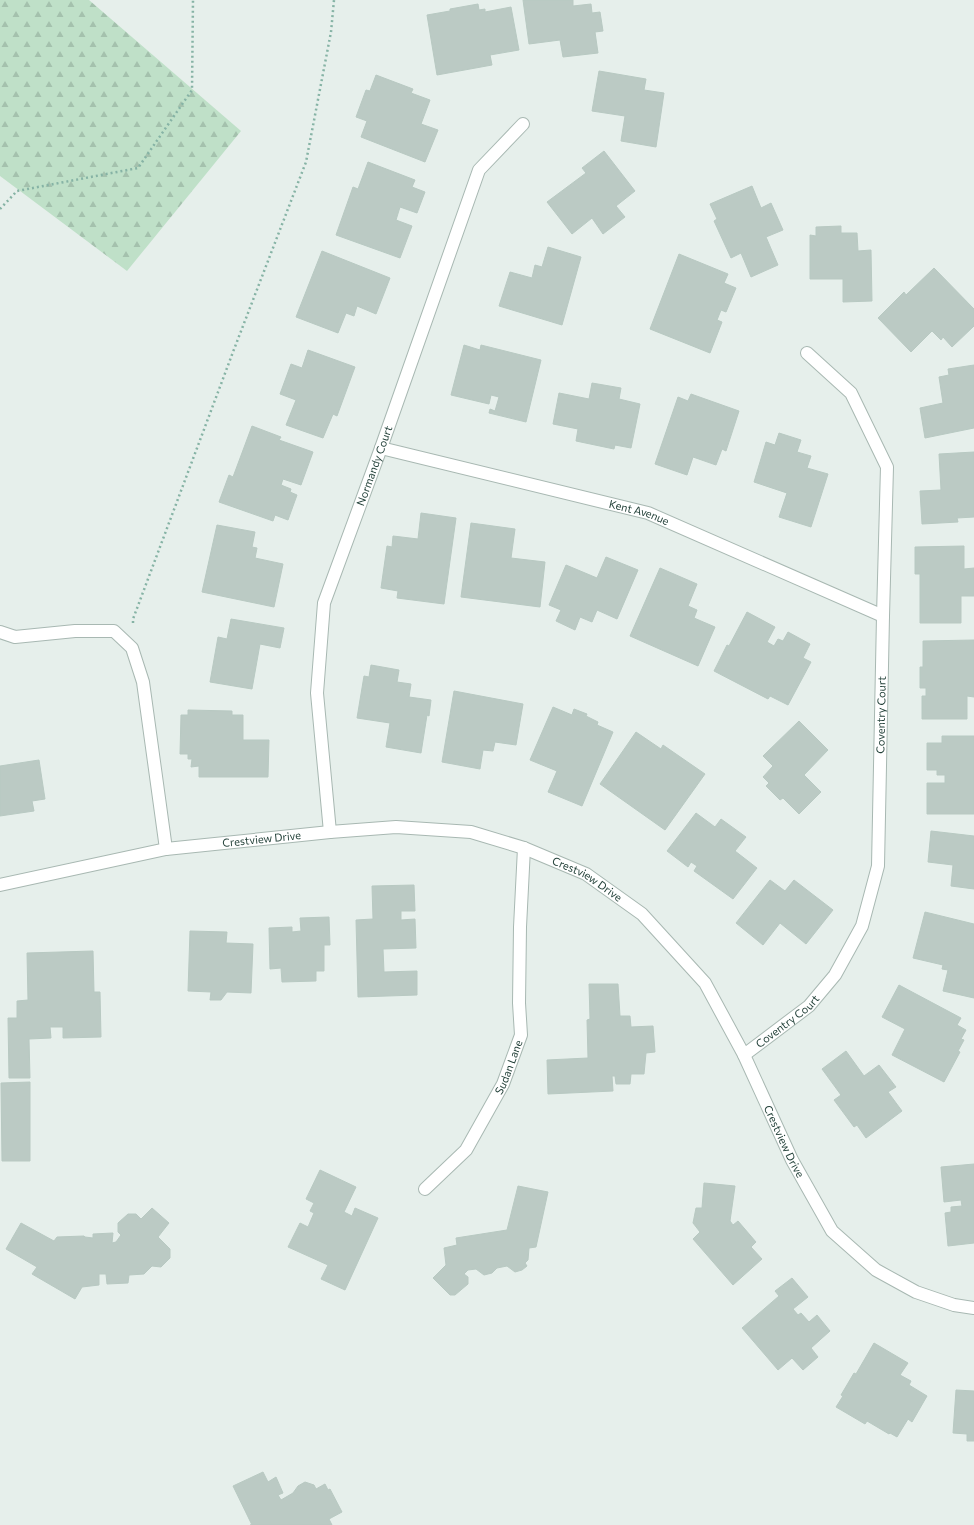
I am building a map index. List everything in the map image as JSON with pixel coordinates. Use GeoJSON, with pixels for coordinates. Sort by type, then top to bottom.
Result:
{"type":"FeatureCollection","features":[{"type":"Feature","properties":{"kind":"street","name":"Normandy Court"},"geometry":{"type":"LineString","coordinates":[[330,832],[316,693],[324,603],[381,448],[479,170],[523,124]]}},
{"type":"Feature","properties":{"kind":"street","name":"Coventry Court"},"geometry":{"type":"LineString","coordinates":[[744,1055],[809,1006],[835,975],[862,926],[878,866],[887,467],[851,393],[807,353]]}},
{"type":"Feature","properties":{"kind":"street","name":"Kent Avenue"},"geometry":{"type":"LineString","coordinates":[[381,448],[648,513],[883,616]]}},
{"type":"Feature","properties":{"kind":"street"},"geometry":{"type":"LineString","coordinates":[[0,632],[15,637],[75,630],[114,631],[132,648],[143,682],[166,849]]}},
{"type":"Feature","properties":{"kind":"street","name":"Crestview Drive"},"geometry":{"type":"LineString","coordinates":[[0,885],[166,849],[330,832],[396,827],[471,832],[524,848],[586,874],[642,914],[705,983],[744,1055],[792,1160],[832,1231],[876,1270],[916,1292],[954,1305],[974,1308]]}},
{"type":"Feature","properties":{"kind":"street","name":"Sudan Lane"},"geometry":{"type":"LineString","coordinates":[[425,1189],[466,1150],[503,1084],[521,1035],[519,1003],[520,927],[524,848]]}},
{"type":"Feature","properties":{"kind":"path"},"geometry":{"type":"LineString","coordinates":[[0,209],[17,191],[138,168],[192,90],[194,0]]}},
{"type":"Feature","properties":{"kind":"path"},"geometry":{"type":"LineString","coordinates":[[132,648],[133,619],[306,162],[331,32],[334,0]]}},
{"type":"Feature","properties":{"kind":"green space"},"geometry":{"type":"Polygon","coordinates":[[[0,0],[89,0],[241,131],[127,271],[0,176],[0,0]]]}},
{"type":"Feature","properties":{"kind":"building"},"geometry":{"type":"Polygon","coordinates":[[[523,0],[573,0],[573,6],[591,4],[592,13],[600,12],[603,31],[595,32],[598,53],[563,57],[560,40],[529,44],[523,0]]]}},
{"type":"Feature","properties":{"kind":"building"},"geometry":{"type":"Polygon","coordinates":[[[478,4],[479,10],[485,9],[485,12],[511,7],[519,50],[490,55],[492,65],[437,75],[427,15],[478,4]]]}},
{"type":"Feature","properties":{"kind":"building"},"geometry":{"type":"Polygon","coordinates":[[[599,71],[646,79],[644,90],[664,93],[656,147],[621,141],[625,116],[592,111],[599,71]]]}},
{"type":"Feature","properties":{"kind":"building"},"geometry":{"type":"Polygon","coordinates":[[[376,75],[413,89],[411,93],[430,100],[421,124],[438,130],[425,162],[361,137],[367,121],[356,117],[366,90],[370,91],[376,75]]]}},
{"type":"Feature","properties":{"kind":"building"},"geometry":{"type":"Polygon","coordinates":[[[604,151],[635,191],[616,206],[625,217],[603,234],[592,218],[572,234],[547,202],[586,173],[582,168],[604,151]]]}},
{"type":"Feature","properties":{"kind":"building"},"geometry":{"type":"Polygon","coordinates":[[[368,162],[415,180],[412,187],[425,192],[417,213],[400,207],[396,220],[412,226],[400,258],[336,235],[353,187],[358,189],[368,162]]]}},
{"type":"Feature","properties":{"kind":"building"},"geometry":{"type":"Polygon","coordinates":[[[752,186],[761,208],[771,203],[783,230],[766,237],[778,265],[751,277],[741,253],[731,258],[714,221],[717,219],[710,204],[752,186]]]}},
{"type":"Feature","properties":{"kind":"building"},"geometry":{"type":"Polygon","coordinates":[[[841,226],[841,233],[857,233],[858,251],[871,250],[872,301],[843,302],[843,279],[810,279],[810,235],[816,236],[816,227],[841,226]]]}},
{"type":"Feature","properties":{"kind":"building"},"geometry":{"type":"Polygon","coordinates":[[[548,247],[581,257],[562,325],[499,306],[510,272],[532,278],[535,265],[542,267],[548,247]]]}},
{"type":"Feature","properties":{"kind":"building"},"geometry":{"type":"Polygon","coordinates":[[[322,251],[390,278],[376,314],[357,306],[354,316],[346,313],[338,333],[296,317],[322,251]]]}},
{"type":"Feature","properties":{"kind":"building"},"geometry":{"type":"Polygon","coordinates":[[[679,254],[728,274],[724,283],[736,288],[726,312],[721,310],[717,320],[722,322],[710,353],[650,329],[679,254]]]}},
{"type":"Feature","properties":{"kind":"building"},"geometry":{"type":"Polygon","coordinates":[[[934,268],[974,309],[974,326],[952,347],[943,337],[941,340],[932,331],[911,352],[878,318],[904,292],[906,295],[934,268]]]}},
{"type":"Feature","properties":{"kind":"building"},"geometry":{"type":"Polygon","coordinates":[[[464,345],[480,350],[481,345],[541,360],[526,422],[489,413],[490,409],[495,411],[499,397],[491,395],[489,404],[451,395],[464,345]]]}},
{"type":"Feature","properties":{"kind":"building"},"geometry":{"type":"Polygon","coordinates":[[[308,350],[355,367],[337,416],[333,414],[323,438],[286,425],[296,400],[280,394],[291,364],[302,368],[308,350]]]}},
{"type":"Feature","properties":{"kind":"building"},"geometry":{"type":"Polygon","coordinates":[[[974,365],[974,428],[925,438],[920,408],[943,403],[939,377],[949,375],[948,369],[974,365]]]}},
{"type":"Feature","properties":{"kind":"building"},"geometry":{"type":"Polygon","coordinates":[[[592,383],[621,388],[619,399],[640,404],[631,448],[615,445],[614,449],[576,441],[578,429],[553,424],[559,393],[589,399],[592,383]]]}},
{"type":"Feature","properties":{"kind":"building"},"geometry":{"type":"Polygon","coordinates":[[[691,394],[739,411],[726,451],[722,449],[716,465],[693,457],[687,475],[655,464],[678,397],[688,401],[691,394]]]}},
{"type":"Feature","properties":{"kind":"building"},"geometry":{"type":"Polygon","coordinates":[[[252,426],[281,437],[279,440],[313,452],[301,485],[283,479],[281,485],[291,489],[290,492],[297,495],[288,520],[275,515],[273,521],[219,502],[229,475],[233,477],[252,426]]]}},
{"type":"Feature","properties":{"kind":"building"},"geometry":{"type":"Polygon","coordinates":[[[779,433],[801,440],[797,452],[811,456],[807,468],[828,474],[811,527],[779,517],[787,493],[754,482],[766,442],[775,445],[779,433]]]}},
{"type":"Feature","properties":{"kind":"building"},"geometry":{"type":"Polygon","coordinates":[[[974,452],[974,517],[957,518],[958,522],[922,524],[920,491],[941,490],[939,454],[974,452]]]}},
{"type":"Feature","properties":{"kind":"building"},"geometry":{"type":"Polygon","coordinates":[[[421,513],[456,518],[444,604],[397,598],[398,591],[381,588],[387,546],[392,547],[393,536],[418,539],[421,513]]]}},
{"type":"Feature","properties":{"kind":"building"},"geometry":{"type":"Polygon","coordinates":[[[471,523],[515,529],[511,558],[545,562],[540,607],[461,597],[471,523]]]}},
{"type":"Feature","properties":{"kind":"building"},"geometry":{"type":"Polygon","coordinates":[[[217,525],[255,532],[252,547],[257,548],[255,558],[283,564],[274,607],[202,592],[217,525]]]}},
{"type":"Feature","properties":{"kind":"building"},"geometry":{"type":"Polygon","coordinates":[[[964,546],[964,569],[974,568],[974,596],[961,596],[961,623],[920,623],[920,574],[915,574],[915,547],[964,546]]]}},
{"type":"Feature","properties":{"kind":"building"},"geometry":{"type":"Polygon","coordinates":[[[606,557],[638,570],[617,619],[597,610],[592,622],[580,617],[575,630],[556,621],[561,610],[549,605],[566,565],[597,578],[606,557]]]}},
{"type":"Feature","properties":{"kind":"building"},"geometry":{"type":"Polygon","coordinates":[[[660,568],[697,584],[688,606],[697,610],[694,618],[715,627],[698,666],[630,636],[660,568]]]}},
{"type":"Feature","properties":{"kind":"building"},"geometry":{"type":"Polygon","coordinates":[[[747,612],[775,627],[767,642],[774,646],[778,639],[783,641],[788,632],[810,644],[803,658],[811,662],[788,705],[770,696],[768,699],[714,671],[727,645],[729,646],[747,612]]]}},
{"type":"Feature","properties":{"kind":"building"},"geometry":{"type":"Polygon","coordinates":[[[231,619],[284,628],[280,648],[260,644],[252,689],[210,682],[218,637],[227,639],[231,619]]]}},
{"type":"Feature","properties":{"kind":"building"},"geometry":{"type":"Polygon","coordinates":[[[974,640],[974,697],[967,696],[967,719],[922,719],[922,696],[926,696],[926,688],[920,688],[920,667],[923,667],[923,641],[974,640]]]}},
{"type":"Feature","properties":{"kind":"building"},"geometry":{"type":"Polygon","coordinates":[[[371,665],[399,670],[397,682],[411,684],[409,697],[431,700],[421,753],[386,747],[390,723],[357,718],[364,676],[369,677],[371,665]]]}},
{"type":"Feature","properties":{"kind":"building"},"geometry":{"type":"Polygon","coordinates":[[[454,691],[523,704],[516,745],[495,742],[493,751],[483,750],[480,769],[442,762],[454,691]]]}},
{"type":"Feature","properties":{"kind":"building"},"geometry":{"type":"Polygon","coordinates":[[[553,707],[572,715],[574,709],[587,714],[586,716],[598,722],[597,725],[613,732],[582,806],[548,792],[557,771],[530,760],[553,707]]]}},
{"type":"Feature","properties":{"kind":"building"},"geometry":{"type":"Polygon","coordinates":[[[188,710],[232,711],[232,715],[243,715],[243,740],[269,740],[268,777],[199,777],[199,766],[191,767],[192,759],[188,759],[188,754],[180,754],[181,715],[188,715],[188,710]]]}},
{"type":"Feature","properties":{"kind":"building"},"geometry":{"type":"Polygon","coordinates":[[[799,721],[828,750],[804,775],[821,792],[799,814],[783,798],[780,800],[766,786],[769,783],[763,777],[773,766],[763,756],[799,721]]]}},
{"type":"Feature","properties":{"kind":"building"},"geometry":{"type":"Polygon","coordinates":[[[636,732],[661,749],[663,745],[705,774],[665,830],[600,784],[636,732]]]}},
{"type":"Feature","properties":{"kind":"building"},"geometry":{"type":"Polygon","coordinates":[[[942,736],[974,736],[974,814],[927,814],[927,783],[945,783],[945,775],[937,775],[937,770],[927,770],[927,743],[942,743],[942,736]]]}},
{"type":"Feature","properties":{"kind":"building"},"geometry":{"type":"Polygon","coordinates":[[[39,760],[45,799],[32,801],[34,811],[0,816],[0,766],[39,760]]]}},
{"type":"Feature","properties":{"kind":"building"},"geometry":{"type":"Polygon","coordinates":[[[696,813],[715,827],[721,819],[746,837],[735,851],[757,868],[733,899],[694,871],[697,866],[691,862],[688,867],[667,851],[696,813]]]}},
{"type":"Feature","properties":{"kind":"building"},"geometry":{"type":"Polygon","coordinates":[[[931,831],[974,836],[974,889],[951,886],[953,865],[928,862],[931,831]]]}},
{"type":"Feature","properties":{"kind":"building"},"geometry":{"type":"Polygon","coordinates":[[[770,880],[785,891],[794,880],[833,910],[806,944],[780,923],[763,945],[736,923],[770,880]]]}},
{"type":"Feature","properties":{"kind":"building"},"geometry":{"type":"Polygon","coordinates":[[[414,885],[415,911],[401,911],[401,920],[415,919],[416,948],[383,949],[384,972],[417,971],[417,995],[358,997],[356,920],[373,919],[372,886],[414,885]]]}},
{"type":"Feature","properties":{"kind":"building"},"geometry":{"type":"Polygon","coordinates":[[[925,912],[974,924],[974,998],[943,991],[948,970],[942,969],[943,965],[913,958],[925,912]]]}},
{"type":"Feature","properties":{"kind":"building"},"geometry":{"type":"Polygon","coordinates":[[[329,917],[330,945],[324,945],[324,971],[316,971],[316,981],[282,982],[281,968],[270,969],[269,928],[292,927],[292,932],[301,931],[300,918],[329,917]]]}},
{"type":"Feature","properties":{"kind":"building"},"geometry":{"type":"Polygon","coordinates":[[[190,931],[227,932],[226,943],[253,944],[251,993],[227,992],[221,1000],[210,1000],[211,992],[188,991],[190,931]]]}},
{"type":"Feature","properties":{"kind":"building"},"geometry":{"type":"Polygon","coordinates":[[[93,951],[94,992],[100,992],[101,1037],[63,1038],[63,1027],[50,1027],[51,1038],[29,1039],[30,1078],[9,1078],[8,1018],[17,1018],[17,1001],[28,1000],[27,953],[93,951]]]}},
{"type":"Feature","properties":{"kind":"building"},"geometry":{"type":"Polygon","coordinates":[[[589,984],[618,984],[620,1016],[630,1016],[631,1027],[653,1026],[655,1052],[646,1053],[644,1074],[631,1074],[630,1084],[616,1084],[615,1076],[612,1076],[613,1091],[548,1094],[547,1060],[588,1058],[587,1020],[590,1019],[589,984]]]}},
{"type":"Feature","properties":{"kind":"building"},"geometry":{"type":"Polygon","coordinates":[[[899,985],[961,1018],[957,1025],[966,1030],[961,1039],[964,1040],[958,1051],[960,1052],[944,1082],[892,1055],[905,1029],[882,1017],[899,985]]]}},
{"type":"Feature","properties":{"kind":"building"},"geometry":{"type":"Polygon","coordinates":[[[846,1051],[864,1076],[879,1065],[896,1087],[888,1092],[902,1111],[866,1138],[857,1125],[854,1127],[834,1100],[841,1095],[822,1069],[846,1051]]]}},
{"type":"Feature","properties":{"kind":"building"},"geometry":{"type":"Polygon","coordinates":[[[30,1082],[30,1161],[2,1161],[1,1083],[30,1082]]]}},
{"type":"Feature","properties":{"kind":"building"},"geometry":{"type":"Polygon","coordinates":[[[974,1164],[974,1243],[948,1246],[945,1213],[951,1212],[951,1207],[962,1206],[961,1200],[944,1202],[941,1167],[974,1164]]]}},
{"type":"Feature","properties":{"kind":"building"},"geometry":{"type":"Polygon","coordinates":[[[320,1170],[356,1187],[344,1212],[352,1216],[355,1208],[378,1218],[345,1290],[321,1279],[328,1265],[288,1247],[300,1223],[308,1227],[314,1213],[310,1211],[314,1203],[306,1199],[320,1170]]]}},
{"type":"Feature","properties":{"kind":"building"},"geometry":{"type":"Polygon","coordinates":[[[704,1183],[735,1186],[730,1221],[733,1225],[738,1221],[756,1242],[751,1247],[762,1259],[733,1285],[693,1239],[700,1232],[693,1223],[696,1208],[702,1208],[704,1183]]]}},
{"type":"Feature","properties":{"kind":"building"},"geometry":{"type":"Polygon","coordinates":[[[518,1186],[548,1192],[536,1247],[529,1248],[528,1260],[525,1263],[527,1266],[522,1270],[515,1272],[507,1266],[497,1268],[492,1273],[484,1275],[476,1269],[468,1270],[464,1274],[468,1277],[468,1284],[455,1295],[450,1295],[433,1278],[446,1265],[444,1248],[457,1245],[456,1238],[507,1230],[518,1186]]]}},
{"type":"Feature","properties":{"kind":"building"},"geometry":{"type":"Polygon","coordinates":[[[152,1208],[169,1223],[158,1237],[170,1249],[170,1258],[161,1267],[152,1266],[144,1274],[129,1275],[128,1283],[107,1284],[106,1274],[99,1274],[99,1285],[82,1287],[75,1299],[32,1274],[37,1267],[6,1249],[21,1223],[54,1241],[57,1237],[84,1236],[93,1238],[93,1234],[113,1233],[112,1243],[116,1242],[121,1235],[118,1232],[118,1223],[128,1214],[136,1214],[141,1219],[152,1208]]]}},
{"type":"Feature","properties":{"kind":"building"},"geometry":{"type":"Polygon","coordinates":[[[792,1278],[808,1297],[793,1309],[798,1315],[801,1313],[809,1322],[817,1315],[830,1331],[811,1348],[818,1357],[803,1370],[792,1358],[778,1370],[742,1328],[779,1296],[775,1291],[792,1278]]]}},
{"type":"Feature","properties":{"kind":"building"},"geometry":{"type":"Polygon","coordinates":[[[874,1343],[908,1363],[900,1375],[911,1381],[909,1385],[927,1396],[912,1422],[908,1419],[897,1437],[867,1421],[865,1424],[836,1407],[854,1373],[856,1374],[874,1343]]]}},
{"type":"Feature","properties":{"kind":"building"},"geometry":{"type":"Polygon","coordinates":[[[956,1390],[974,1391],[974,1441],[967,1441],[967,1434],[953,1433],[956,1390]]]}},
{"type":"Feature","properties":{"kind":"building"},"geometry":{"type":"Polygon","coordinates":[[[263,1472],[268,1482],[276,1477],[283,1493],[278,1495],[281,1500],[293,1493],[298,1486],[305,1482],[314,1485],[316,1489],[325,1484],[328,1490],[330,1489],[342,1512],[329,1519],[332,1525],[252,1525],[233,1486],[263,1472]]]}}]}
